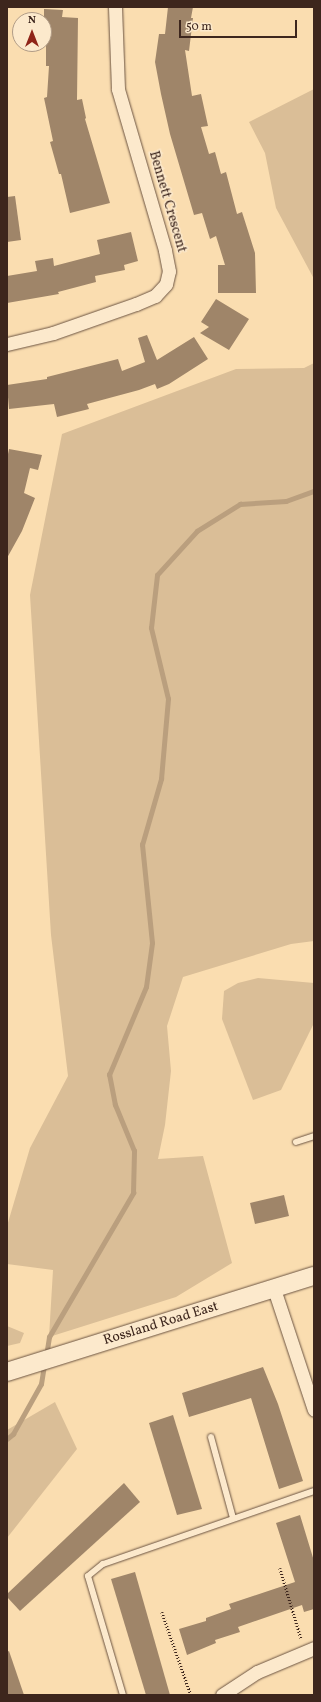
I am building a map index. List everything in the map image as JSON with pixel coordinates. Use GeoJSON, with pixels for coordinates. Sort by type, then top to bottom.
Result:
{"type":"FeatureCollection","features":[{"type":"Feature","properties":{"kind":"main road","name":"Rossland Road East"},"geometry":{"type":"LineString","coordinates":[[11,1371],[314,1276]]}},
{"type":"Feature","properties":{"kind":"street","name":"Bennett Crescent"},"geometry":{"type":"LineString","coordinates":[[7,344],[54,334],[136,304],[155,296],[166,284],[169,270],[165,250],[118,89],[115,7]]}},
{"type":"Feature","properties":{"kind":"street"},"geometry":{"type":"LineString","coordinates":[[274,1289],[314,1410]]}},
{"type":"Feature","properties":{"kind":"street"},"geometry":{"type":"LineString","coordinates":[[222,1695],[257,1672],[309,1650]]}},
{"type":"Feature","properties":{"kind":"lane"},"geometry":{"type":"LineString","coordinates":[[296,1142],[314,1136]]}},
{"type":"Feature","properties":{"kind":"lane"},"geometry":{"type":"LineString","coordinates":[[211,1437],[233,1518]]}},
{"type":"Feature","properties":{"kind":"lane"},"geometry":{"type":"LineString","coordinates":[[123,1695],[88,1576],[103,1564],[314,1491]]}},
{"type":"Feature","properties":{"kind":"path"},"geometry":{"type":"LineString","coordinates":[[280,1568],[309,1650]]}},
{"type":"Feature","properties":{"kind":"path"},"geometry":{"type":"LineString","coordinates":[[162,1612],[191,1695]]}},
{"type":"Feature","properties":{"kind":"shaded area"},"geometry":{"type":"Polygon","coordinates":[[[314,89],[314,279],[276,208],[265,153],[249,122],[314,89]]]}},
{"type":"Feature","properties":{"kind":"shaded area"},"geometry":{"type":"Polygon","coordinates":[[[314,363],[314,941],[291,944],[183,977],[167,1026],[171,1071],[165,1125],[158,1159],[203,1156],[232,1263],[176,1297],[49,1337],[53,1270],[7,1264],[7,1226],[30,1148],[68,1076],[51,935],[30,595],[62,434],[236,369],[304,368],[314,363]]]}},
{"type":"Feature","properties":{"kind":"shaded area"},"geometry":{"type":"Polygon","coordinates":[[[258,978],[314,983],[314,1023],[281,1090],[253,1100],[222,1019],[224,991],[238,983],[258,978]]]}},
{"type":"Feature","properties":{"kind":"shaded area"},"geometry":{"type":"Polygon","coordinates":[[[7,1326],[24,1333],[20,1343],[7,1346],[7,1326]]]}},
{"type":"Feature","properties":{"kind":"shaded area"},"geometry":{"type":"Polygon","coordinates":[[[55,1402],[77,1449],[7,1538],[7,1430],[55,1402]]]}},
{"type":"Feature","properties":{"kind":"building"},"geometry":{"type":"Polygon","coordinates":[[[168,7],[193,7],[189,51],[185,50],[192,96],[201,94],[208,126],[201,127],[209,154],[215,152],[221,174],[226,172],[237,214],[242,212],[255,253],[256,293],[218,293],[218,265],[225,265],[216,236],[210,239],[202,213],[194,215],[170,134],[155,62],[159,34],[165,34],[168,7]]]}},
{"type":"Feature","properties":{"kind":"building"},"geometry":{"type":"Polygon","coordinates":[[[44,9],[63,10],[62,17],[78,18],[77,100],[82,99],[85,119],[110,203],[70,213],[61,174],[59,174],[50,142],[53,141],[44,98],[47,97],[49,66],[46,66],[46,52],[52,52],[52,12],[44,12],[44,9]]]}},
{"type":"Feature","properties":{"kind":"building"},"geometry":{"type":"Polygon","coordinates":[[[15,196],[21,240],[7,242],[7,197],[15,196]]]}},
{"type":"Feature","properties":{"kind":"building"},"geometry":{"type":"Polygon","coordinates":[[[131,232],[138,261],[124,265],[125,270],[95,276],[96,282],[58,292],[59,294],[7,303],[7,276],[37,271],[35,261],[53,258],[54,266],[100,254],[97,240],[131,232]]]}},
{"type":"Feature","properties":{"kind":"building"},"geometry":{"type":"Polygon","coordinates":[[[216,299],[249,319],[229,350],[200,333],[209,327],[201,322],[216,299]]]}},
{"type":"Feature","properties":{"kind":"building"},"geometry":{"type":"Polygon","coordinates":[[[147,335],[157,360],[194,337],[208,359],[169,384],[157,389],[155,384],[139,390],[87,404],[89,409],[57,417],[54,404],[9,409],[7,385],[47,379],[47,377],[118,359],[122,371],[145,362],[138,338],[147,335]]]}},
{"type":"Feature","properties":{"kind":"building"},"geometry":{"type":"Polygon","coordinates":[[[9,449],[42,455],[38,470],[30,468],[24,493],[35,498],[22,531],[7,558],[7,459],[9,449]]]}},
{"type":"Feature","properties":{"kind":"building"},"geometry":{"type":"Polygon","coordinates":[[[284,1195],[289,1216],[255,1224],[250,1203],[284,1195]]]}},
{"type":"Feature","properties":{"kind":"building"},"geometry":{"type":"Polygon","coordinates":[[[263,1367],[278,1404],[303,1481],[279,1489],[251,1398],[189,1417],[182,1393],[263,1367]]]}},
{"type":"Feature","properties":{"kind":"building"},"geometry":{"type":"Polygon","coordinates":[[[173,1415],[202,1509],[177,1515],[149,1423],[173,1415]]]}},
{"type":"Feature","properties":{"kind":"building"},"geometry":{"type":"Polygon","coordinates":[[[124,1483],[140,1502],[20,1611],[7,1597],[7,1594],[124,1483]]]}},
{"type":"Feature","properties":{"kind":"building"},"geometry":{"type":"Polygon","coordinates":[[[300,1515],[314,1561],[314,1609],[304,1612],[302,1605],[238,1627],[240,1632],[215,1640],[216,1643],[187,1655],[179,1629],[206,1621],[206,1618],[231,1609],[229,1604],[295,1582],[276,1523],[300,1515]]]}},
{"type":"Feature","properties":{"kind":"building"},"geometry":{"type":"Polygon","coordinates":[[[135,1572],[170,1695],[146,1695],[111,1579],[135,1572]]]}},
{"type":"Feature","properties":{"kind":"building"},"geometry":{"type":"Polygon","coordinates":[[[9,1651],[24,1695],[7,1695],[7,1652],[9,1651]]]}},
{"type":"Feature","properties":{"kind":"waterway"},"geometry":{"type":"LineString","coordinates":[[46,1356],[49,1337],[133,1193],[134,1151],[115,1105],[109,1075],[146,987],[152,943],[142,845],[161,779],[168,699],[151,628],[157,575],[197,531],[240,504],[286,501],[314,491]]}},
{"type":"Feature","properties":{"kind":"waterway"},"geometry":{"type":"LineString","coordinates":[[7,1439],[13,1434],[41,1384],[44,1365]]}}]}
